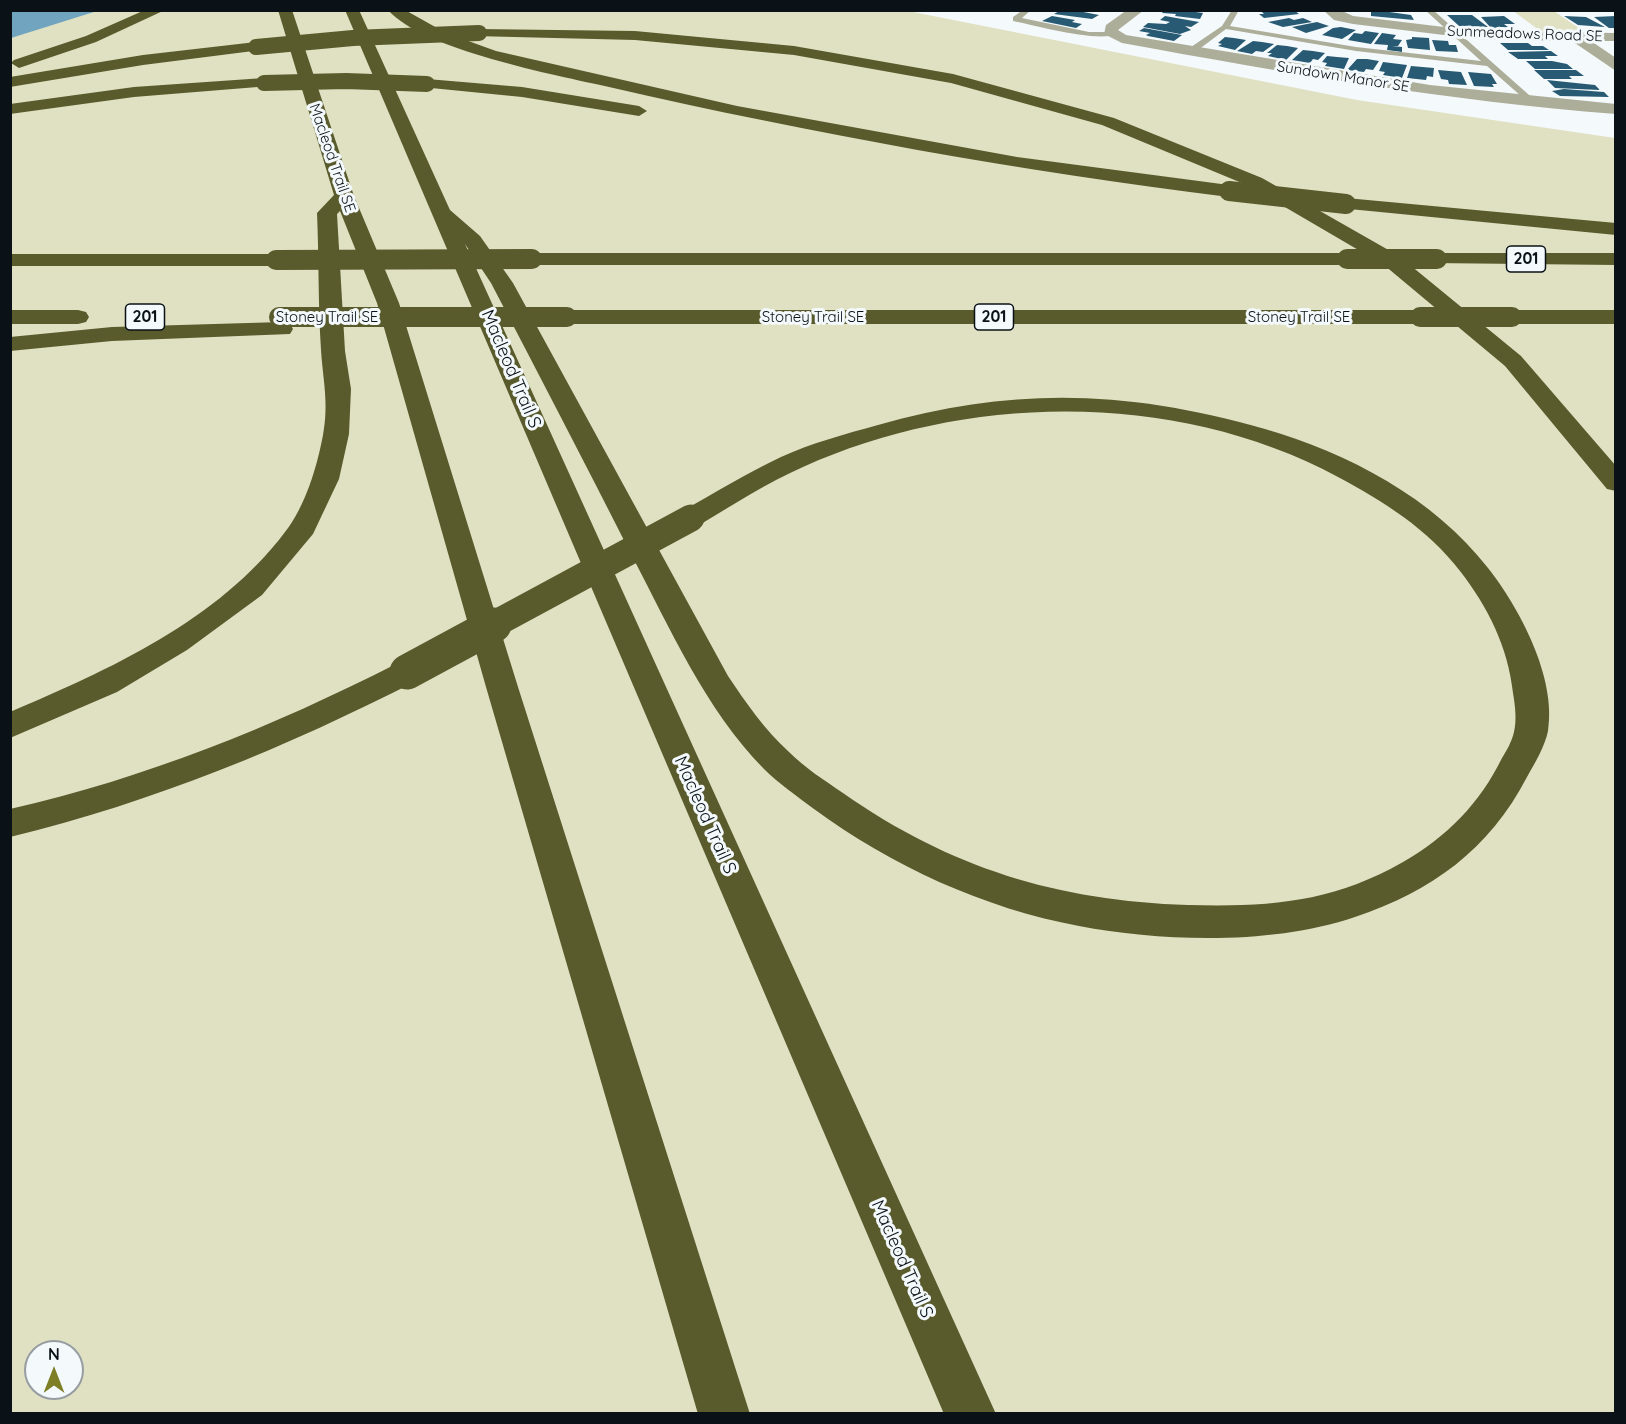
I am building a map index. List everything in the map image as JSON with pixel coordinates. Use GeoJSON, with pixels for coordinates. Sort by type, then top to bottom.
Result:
{"type":"FeatureCollection","features":[{"type":"Feature","properties":{"kind":"highway"},"geometry":{"type":"LineString","coordinates":[[10,66],[91,39],[158,10]]}},
{"type":"Feature","properties":{"kind":"highway","name":"Macleod Trail SE"},"geometry":{"type":"LineString","coordinates":[[285,10],[344,196],[388,303],[499,676],[724,1413]]}},
{"type":"Feature","properties":{"kind":"highway"},"geometry":{"type":"LineString","coordinates":[[10,823],[100,799],[188,771],[279,732],[407,672],[691,518],[789,464],[836,446],[943,414],[1031,403],[1083,403],[1185,415],[1280,440],[1357,476],[1433,526],[1465,556],[1508,618],[1522,652],[1530,692],[1532,726],[1507,784],[1492,810],[1458,844],[1444,857],[1410,876],[1337,909],[1256,921],[1106,917],[994,888],[930,862],[882,838],[837,809],[774,760],[746,726],[704,664],[502,283],[473,240],[444,214],[352,10]]}},
{"type":"Feature","properties":{"kind":"highway"},"geometry":{"type":"LineString","coordinates":[[395,10],[426,29],[456,43],[491,54],[851,135],[1040,166],[1354,209]]}},
{"type":"Feature","properties":{"kind":"highway"},"geometry":{"type":"LineString","coordinates":[[10,82],[143,60],[256,47],[353,38],[479,33],[570,33],[650,37],[778,48],[835,56],[960,80],[1091,116],[1158,140],[1216,163],[1337,225],[1440,296],[1487,335],[1556,406],[1593,450],[1616,483]]}},
{"type":"Feature","properties":{"kind":"highway"},"geometry":{"type":"LineString","coordinates":[[10,109],[141,91],[339,81],[426,84],[522,92],[652,114]]}},
{"type":"Feature","properties":{"kind":"highway"},"geometry":{"type":"LineString","coordinates":[[816,145],[1036,179],[1248,204],[1354,209],[1616,230]]}},
{"type":"Feature","properties":{"kind":"highway"},"geometry":{"type":"LineString","coordinates":[[10,726],[106,684],[176,643],[252,588],[299,534],[326,479],[336,434],[339,389],[333,351],[327,213],[344,196]]}},
{"type":"Feature","properties":{"kind":"highway","name":"Macleod Trail S"},"geometry":{"type":"LineString","coordinates":[[444,214],[584,538],[970,1413]]}},
{"type":"Feature","properties":{"kind":"highway","name":"201"},"geometry":{"type":"LineString","coordinates":[[10,260],[1616,259]]}},
{"type":"Feature","properties":{"kind":"highway","name":"Stoney Trail SE"},"geometry":{"type":"LineString","coordinates":[[10,317],[280,323],[510,317],[1616,317]]}},
{"type":"Feature","properties":{"kind":"highway"},"geometry":{"type":"LineString","coordinates":[[10,344],[112,334],[280,323]]}},
{"type":"Feature","properties":{"kind":"street"},"geometry":{"type":"LineString","coordinates":[[1111,34],[1111,28],[1137,10]]}},
{"type":"Feature","properties":{"kind":"street","name":"Sunmeadows Road SE"},"geometry":{"type":"LineString","coordinates":[[1330,10],[1339,18],[1454,33],[1616,37]]}},
{"type":"Feature","properties":{"kind":"street","name":"Sundown Manor SE"},"geometry":{"type":"LineString","coordinates":[[1111,34],[1122,39],[1366,82],[1533,102],[1616,109]]}},
{"type":"Feature","properties":{"kind":"street"},"geometry":{"type":"LineString","coordinates":[[1576,37],[1616,66]]}},
{"type":"Feature","properties":{"kind":"lane"},"geometry":{"type":"LineString","coordinates":[[1028,10],[1016,19],[1089,34],[1111,34]]}},
{"type":"Feature","properties":{"kind":"lane"},"geometry":{"type":"LineString","coordinates":[[1191,51],[1225,27],[1236,10]]}},
{"type":"Feature","properties":{"kind":"lane"},"geometry":{"type":"LineString","coordinates":[[1428,10],[1533,102]]}},
{"type":"Feature","properties":{"kind":"lane"},"geometry":{"type":"LineString","coordinates":[[1225,27],[1356,49],[1490,64]]}},
{"type":"Feature","properties":{"kind":"green space"},"geometry":{"type":"Polygon","coordinates":[[[10,11],[908,11],[1357,100],[1615,138],[1615,1413],[11,1413],[10,11]]]}},
{"type":"Feature","properties":{"kind":"green space"},"geometry":{"type":"Polygon","coordinates":[[[1513,11],[1554,11],[1586,33],[1543,33],[1513,11]]]}},
{"type":"Feature","properties":{"kind":"water"},"geometry":{"type":"Polygon","coordinates":[[[11,10],[97,10],[97,11],[11,38],[11,10]]]}},
{"type":"Feature","properties":{"kind":"building"},"geometry":{"type":"Polygon","coordinates":[[[1061,10],[1099,15],[1092,19],[1054,14],[1061,10]]]}},
{"type":"Feature","properties":{"kind":"building"},"geometry":{"type":"Polygon","coordinates":[[[1164,10],[1203,13],[1200,19],[1162,13],[1164,10]]]}},
{"type":"Feature","properties":{"kind":"building"},"geometry":{"type":"Polygon","coordinates":[[[1294,10],[1299,14],[1264,18],[1259,14],[1264,14],[1261,11],[1294,10]]]}},
{"type":"Feature","properties":{"kind":"building"},"geometry":{"type":"Polygon","coordinates":[[[1371,11],[1411,15],[1414,20],[1371,16],[1371,11]]]}},
{"type":"Feature","properties":{"kind":"building"},"geometry":{"type":"Polygon","coordinates":[[[1447,15],[1472,15],[1488,27],[1459,26],[1447,15]]]}},
{"type":"Feature","properties":{"kind":"building"},"geometry":{"type":"Polygon","coordinates":[[[1052,16],[1075,20],[1072,22],[1082,24],[1076,28],[1042,21],[1052,16]]]}},
{"type":"Feature","properties":{"kind":"building"},"geometry":{"type":"Polygon","coordinates":[[[1165,16],[1199,22],[1191,27],[1185,26],[1191,30],[1180,34],[1143,27],[1148,23],[1166,24],[1170,22],[1160,20],[1165,16]]]}},
{"type":"Feature","properties":{"kind":"building"},"geometry":{"type":"Polygon","coordinates":[[[1504,16],[1515,24],[1504,24],[1508,27],[1491,28],[1481,17],[1504,16]]]}},
{"type":"Feature","properties":{"kind":"building"},"geometry":{"type":"Polygon","coordinates":[[[1564,16],[1586,17],[1605,27],[1578,25],[1564,16]]]}},
{"type":"Feature","properties":{"kind":"building"},"geometry":{"type":"Polygon","coordinates":[[[1616,16],[1616,28],[1609,28],[1594,17],[1616,16]]]}},
{"type":"Feature","properties":{"kind":"building"},"geometry":{"type":"Polygon","coordinates":[[[1289,18],[1294,20],[1303,18],[1312,22],[1283,27],[1268,22],[1289,18]]]}},
{"type":"Feature","properties":{"kind":"building"},"geometry":{"type":"Polygon","coordinates":[[[1317,22],[1329,26],[1306,33],[1292,27],[1317,22]]]}},
{"type":"Feature","properties":{"kind":"building"},"geometry":{"type":"Polygon","coordinates":[[[1144,28],[1182,35],[1174,41],[1148,36],[1146,35],[1150,33],[1139,31],[1144,28]]]}},
{"type":"Feature","properties":{"kind":"building"},"geometry":{"type":"Polygon","coordinates":[[[1333,28],[1356,30],[1342,39],[1322,35],[1333,28]]]}},
{"type":"Feature","properties":{"kind":"building"},"geometry":{"type":"Polygon","coordinates":[[[1365,31],[1379,33],[1371,44],[1348,40],[1354,33],[1362,34],[1365,31]]]}},
{"type":"Feature","properties":{"kind":"building"},"geometry":{"type":"Polygon","coordinates":[[[1382,33],[1396,35],[1393,39],[1402,40],[1398,46],[1392,46],[1402,47],[1402,52],[1387,50],[1388,45],[1374,44],[1382,33]]]}},
{"type":"Feature","properties":{"kind":"building"},"geometry":{"type":"Polygon","coordinates":[[[1225,37],[1246,40],[1235,50],[1218,46],[1222,44],[1218,43],[1225,37]]]}},
{"type":"Feature","properties":{"kind":"building"},"geometry":{"type":"Polygon","coordinates":[[[1412,37],[1429,38],[1430,50],[1408,48],[1406,40],[1412,37]]]}},
{"type":"Feature","properties":{"kind":"building"},"geometry":{"type":"Polygon","coordinates":[[[1432,40],[1448,41],[1449,45],[1456,45],[1458,52],[1436,51],[1432,40]]]}},
{"type":"Feature","properties":{"kind":"building"},"geometry":{"type":"Polygon","coordinates":[[[1253,41],[1274,44],[1263,52],[1256,51],[1252,54],[1237,51],[1253,41]]]}},
{"type":"Feature","properties":{"kind":"building"},"geometry":{"type":"Polygon","coordinates":[[[1500,43],[1528,43],[1532,46],[1543,46],[1549,50],[1508,50],[1500,43]]]}},
{"type":"Feature","properties":{"kind":"building"},"geometry":{"type":"Polygon","coordinates":[[[1277,45],[1298,48],[1286,60],[1268,56],[1272,53],[1267,53],[1277,45]]]}},
{"type":"Feature","properties":{"kind":"building"},"geometry":{"type":"Polygon","coordinates":[[[1303,50],[1325,53],[1318,60],[1313,59],[1310,63],[1292,60],[1303,50]]]}},
{"type":"Feature","properties":{"kind":"building"},"geometry":{"type":"Polygon","coordinates":[[[1551,51],[1558,56],[1545,56],[1548,59],[1518,59],[1508,52],[1551,51]]]}},
{"type":"Feature","properties":{"kind":"building"},"geometry":{"type":"Polygon","coordinates":[[[1327,56],[1349,58],[1344,69],[1325,66],[1327,63],[1322,62],[1327,56]]]}},
{"type":"Feature","properties":{"kind":"building"},"geometry":{"type":"Polygon","coordinates":[[[1357,59],[1379,61],[1373,70],[1366,69],[1364,72],[1347,70],[1357,59]]]}},
{"type":"Feature","properties":{"kind":"building"},"geometry":{"type":"Polygon","coordinates":[[[1526,61],[1552,61],[1567,64],[1573,69],[1535,69],[1526,61]]]}},
{"type":"Feature","properties":{"kind":"building"},"geometry":{"type":"Polygon","coordinates":[[[1383,62],[1407,65],[1402,78],[1383,75],[1385,72],[1379,71],[1383,62]]]}},
{"type":"Feature","properties":{"kind":"building"},"geometry":{"type":"Polygon","coordinates":[[[1411,66],[1434,68],[1433,77],[1427,76],[1426,80],[1407,78],[1411,66]]]}},
{"type":"Feature","properties":{"kind":"building"},"geometry":{"type":"Polygon","coordinates":[[[1438,70],[1461,72],[1467,85],[1449,84],[1448,80],[1441,79],[1438,70]]]}},
{"type":"Feature","properties":{"kind":"building"},"geometry":{"type":"Polygon","coordinates":[[[1534,70],[1576,70],[1584,76],[1569,76],[1572,79],[1544,79],[1534,70]]]}},
{"type":"Feature","properties":{"kind":"building"},"geometry":{"type":"Polygon","coordinates":[[[1468,72],[1491,74],[1497,84],[1492,84],[1494,87],[1474,86],[1468,72]]]}},
{"type":"Feature","properties":{"kind":"building"},"geometry":{"type":"Polygon","coordinates":[[[1547,80],[1595,85],[1600,90],[1555,88],[1547,80]]]}},
{"type":"Feature","properties":{"kind":"building"},"geometry":{"type":"Polygon","coordinates":[[[1564,89],[1604,92],[1609,97],[1560,96],[1552,91],[1564,89]]]}}]}
